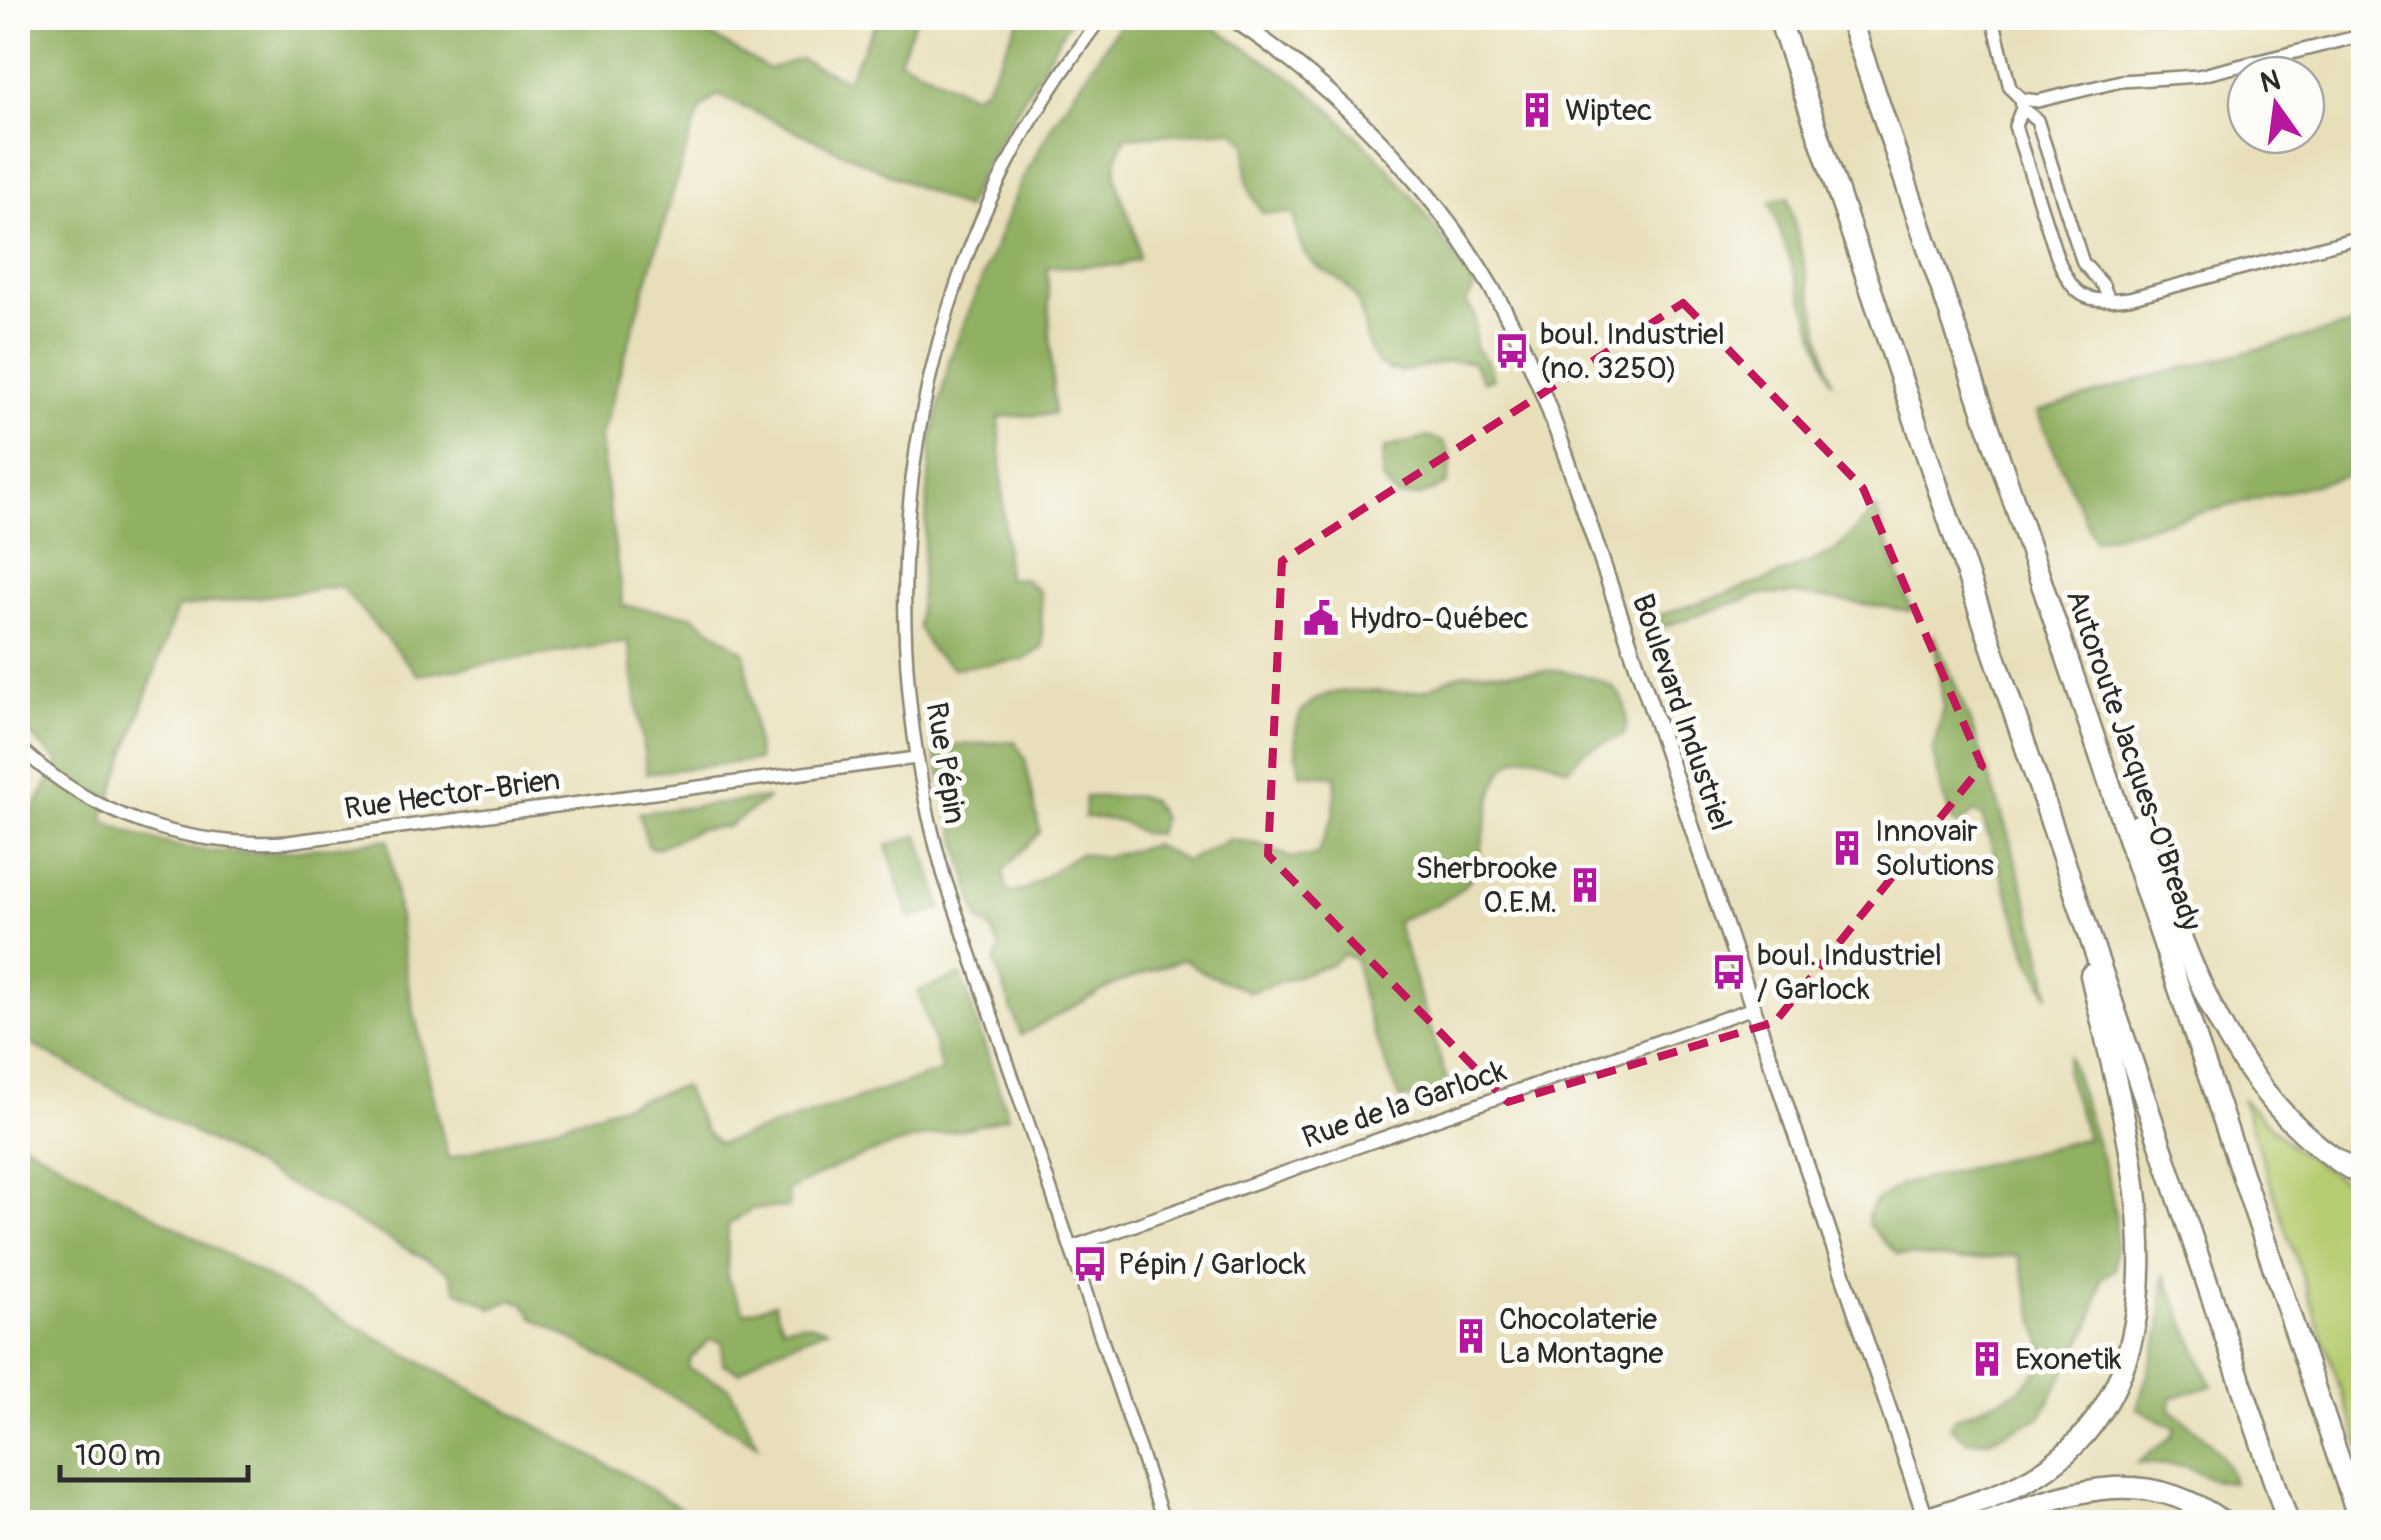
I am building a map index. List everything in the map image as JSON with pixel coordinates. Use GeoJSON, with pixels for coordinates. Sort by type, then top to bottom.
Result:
{"type":"FeatureCollection","features":[{"type":"Feature","properties":{"kind":"highway"},"geometry":{"type":"LineString","coordinates":[[1779,18],[2288,1522]]}},
{"type":"Feature","properties":{"kind":"highway","name":"Autoroute Jacques-O'Bready"},"geometry":{"type":"LineString","coordinates":[[1850,18],[2360,1522]]}},
{"type":"Feature","properties":{"kind":"highway"},"geometry":{"type":"LineString","coordinates":[[2068,657],[2206,999],[2228,1044],[2283,1114],[2321,1148],[2364,1176]]}},
{"type":"Feature","properties":{"kind":"highway"},"geometry":{"type":"LineString","coordinates":[[1926,1519],[2018,1485],[2067,1451],[2108,1397],[2126,1354],[2133,1324],[2140,1274],[2138,1202],[2067,871]]}},
{"type":"Feature","properties":{"kind":"highway"},"geometry":{"type":"LineString","coordinates":[[1984,1522],[2083,1491],[2117,1487],[2179,1498],[2224,1522]]}},
{"type":"Feature","properties":{"kind":"street","name":"Rue Pépin"},"geometry":{"type":"LineString","coordinates":[[1101,18],[1053,85],[1006,167],[956,287],[927,385],[908,517],[904,576],[906,650],[916,758],[928,819],[952,902],[1164,1522]]}},
{"type":"Feature","properties":{"kind":"street","name":"Boulevard Industriel"},"geometry":{"type":"LineString","coordinates":[[1232,18],[1312,75],[1388,149],[1454,232],[1510,321],[1566,456],[1926,1519]]}},
{"type":"Feature","properties":{"kind":"street"},"geometry":{"type":"LineString","coordinates":[[1993,18],[2010,88],[2037,120],[2083,263],[2103,285],[2108,297]]}},
{"type":"Feature","properties":{"kind":"street"},"geometry":{"type":"LineString","coordinates":[[2022,103],[2121,82],[2198,76],[2364,35]]}},
{"type":"Feature","properties":{"kind":"street"},"geometry":{"type":"LineString","coordinates":[[2022,103],[2015,126],[2064,274],[2082,298],[2129,298],[2364,236]]}},
{"type":"Feature","properties":{"kind":"street","name":"Rue Hector-Brien"},"geometry":{"type":"LineString","coordinates":[[18,746],[54,778],[115,813],[181,835],[246,843],[288,842],[916,758]]}},
{"type":"Feature","properties":{"kind":"street","name":"Rue de la Garlock"},"geometry":{"type":"LineString","coordinates":[[1072,1247],[1753,1008]]}},
{"type":"Feature","properties":{"kind":"highlighted area"},"geometry":{"type":"Polygon","coordinates":[[[1683,303],[1863,488],[1982,766],[1775,1022],[1508,1102],[1268,855],[1282,561],[1683,303]]]}},
{"type":"Feature","properties":{"kind":"green space"},"geometry":{"type":"Polygon","coordinates":[[[18,18],[686,18],[768,69],[800,59],[847,80],[878,18],[916,18],[899,59],[972,95],[985,88],[1020,18],[1071,18],[982,169],[965,209],[718,95],[701,109],[600,440],[623,606],[692,615],[745,653],[758,760],[647,773],[628,641],[418,675],[340,586],[177,608],[103,820],[139,835],[209,851],[278,852],[388,839],[409,990],[448,1159],[683,1086],[705,1131],[719,1144],[942,1071],[918,991],[961,975],[1008,1116],[907,1141],[855,1159],[788,1191],[789,1207],[752,1209],[728,1225],[727,1278],[745,1313],[774,1303],[782,1326],[803,1323],[827,1329],[764,1354],[740,1372],[723,1364],[722,1342],[710,1339],[690,1359],[688,1368],[729,1387],[758,1445],[534,1318],[524,1304],[513,1299],[493,1308],[457,1290],[449,1272],[18,1037],[18,839],[59,763],[18,723],[18,18]]]}},
{"type":"Feature","properties":{"kind":"green space"},"geometry":{"type":"Polygon","coordinates":[[[1124,18],[1199,18],[1295,80],[1330,109],[1419,205],[1475,287],[1466,303],[1475,315],[1475,347],[1489,364],[1493,378],[1484,382],[1473,363],[1462,361],[1407,371],[1381,366],[1370,351],[1358,303],[1349,289],[1304,252],[1294,214],[1263,213],[1257,205],[1248,180],[1247,144],[1234,130],[1126,137],[1116,169],[1137,242],[1138,259],[1121,265],[1047,267],[1054,414],[999,417],[1007,579],[1023,578],[1040,592],[1043,647],[1024,660],[953,668],[932,652],[918,627],[932,439],[950,358],[1021,182],[1054,122],[1124,18]]]}},
{"type":"Feature","properties":{"kind":"green space"},"geometry":{"type":"Polygon","coordinates":[[[1788,197],[1832,382],[1770,202],[1788,197]]]}},
{"type":"Feature","properties":{"kind":"green space"},"geometry":{"type":"Polygon","coordinates":[[[2360,323],[2364,339],[2363,472],[2094,540],[2037,412],[2156,375],[2360,323]]]}},
{"type":"Feature","properties":{"kind":"green space"},"geometry":{"type":"Polygon","coordinates":[[[1429,437],[1444,442],[1452,460],[1447,484],[1420,496],[1397,497],[1382,479],[1384,448],[1429,437]]]}},
{"type":"Feature","properties":{"kind":"green space"},"geometry":{"type":"Polygon","coordinates":[[[1876,508],[1911,611],[1796,594],[1758,595],[1650,631],[1645,624],[1654,617],[1767,580],[1835,551],[1876,508]]]}},
{"type":"Feature","properties":{"kind":"green space"},"geometry":{"type":"Polygon","coordinates":[[[1933,634],[1993,787],[2038,939],[2049,996],[2029,956],[1982,817],[1974,812],[1958,826],[1942,793],[1933,749],[1944,708],[1933,634]]]}},
{"type":"Feature","properties":{"kind":"green space"},"geometry":{"type":"Polygon","coordinates":[[[1557,670],[1599,680],[1619,693],[1626,717],[1624,735],[1584,751],[1569,768],[1532,756],[1516,759],[1504,769],[1496,785],[1470,879],[1446,900],[1396,921],[1450,1090],[1401,1099],[1367,1014],[1356,960],[1343,954],[1332,964],[1250,992],[1202,972],[1184,959],[1117,983],[1021,1035],[995,963],[1000,950],[992,930],[978,919],[933,747],[1015,741],[1025,759],[1040,832],[1003,871],[1008,893],[1025,890],[1079,853],[1103,857],[1154,845],[1186,861],[1230,839],[1262,845],[1291,858],[1317,855],[1334,814],[1336,776],[1300,774],[1296,730],[1306,707],[1331,693],[1420,691],[1464,673],[1557,670]]]}},
{"type":"Feature","properties":{"kind":"green space"},"geometry":{"type":"Polygon","coordinates":[[[1138,796],[1151,800],[1162,818],[1157,834],[1142,833],[1120,821],[1084,817],[1085,797],[1138,796]]]}},
{"type":"Feature","properties":{"kind":"green space"},"geometry":{"type":"Polygon","coordinates":[[[769,798],[727,827],[699,829],[655,849],[648,846],[639,813],[769,798]]]}},
{"type":"Feature","properties":{"kind":"green space"},"geometry":{"type":"Polygon","coordinates":[[[919,835],[942,909],[910,919],[887,846],[919,835]]]}},
{"type":"Feature","properties":{"kind":"green space"},"geometry":{"type":"Polygon","coordinates":[[[2069,1057],[2110,1185],[2116,1219],[2115,1269],[2102,1278],[2090,1325],[2040,1418],[1988,1440],[1968,1441],[1950,1427],[1953,1419],[2018,1391],[2044,1365],[2044,1351],[2018,1255],[1966,1260],[1897,1254],[1869,1226],[1868,1215],[1873,1203],[1900,1185],[2087,1138],[2065,1070],[2069,1057]]]}},
{"type":"Feature","properties":{"kind":"green space"},"geometry":{"type":"Polygon","coordinates":[[[2242,1099],[2293,1148],[2363,1194],[2363,1455],[2242,1099]]]}},
{"type":"Feature","properties":{"kind":"green space"},"geometry":{"type":"Polygon","coordinates":[[[18,1140],[630,1477],[702,1522],[18,1522],[18,1140]]]}},
{"type":"Feature","properties":{"kind":"green space"},"geometry":{"type":"Polygon","coordinates":[[[2164,1274],[2212,1386],[2171,1398],[2170,1409],[2216,1449],[2233,1482],[2213,1480],[2186,1466],[2137,1463],[2172,1436],[2175,1428],[2137,1408],[2161,1329],[2164,1274]]]}},
{"type":"Feature","properties":{"kind":"green space"},"geometry":{"type":"Polygon","coordinates":[[[2115,1515],[2152,1522],[2060,1522],[2083,1517],[2115,1515]]]}},
{"type":"Feature","properties":{"kind":"place","name":"Wiptec"},"geometry":{"type":"Point","coordinates":[1537,110]}},
{"type":"Feature","properties":{"kind":"place","name":"boul. Industriel (no. 3250)"},"geometry":{"type":"Point","coordinates":[1512,351]}},
{"type":"Feature","properties":{"kind":"place","name":"Hydro-Québec"},"geometry":{"type":"Point","coordinates":[1321,618]}},
{"type":"Feature","properties":{"kind":"place","name":"Innovair Solutions"},"geometry":{"type":"Point","coordinates":[1847,848]}},
{"type":"Feature","properties":{"kind":"place","name":"Sherbrooke O.E.M."},"geometry":{"type":"Point","coordinates":[1585,885]}},
{"type":"Feature","properties":{"kind":"place","name":"boul. Industriel / Garlock"},"geometry":{"type":"Point","coordinates":[1729,972]}},
{"type":"Feature","properties":{"kind":"place","name":"Pépin / Garlock"},"geometry":{"type":"Point","coordinates":[1090,1264]}},
{"type":"Feature","properties":{"kind":"place","name":"Chocolaterie La Montagne"},"geometry":{"type":"Point","coordinates":[1471,1336]}},
{"type":"Feature","properties":{"kind":"place","name":"Exonetik"},"geometry":{"type":"Point","coordinates":[1987,1359]}}]}
